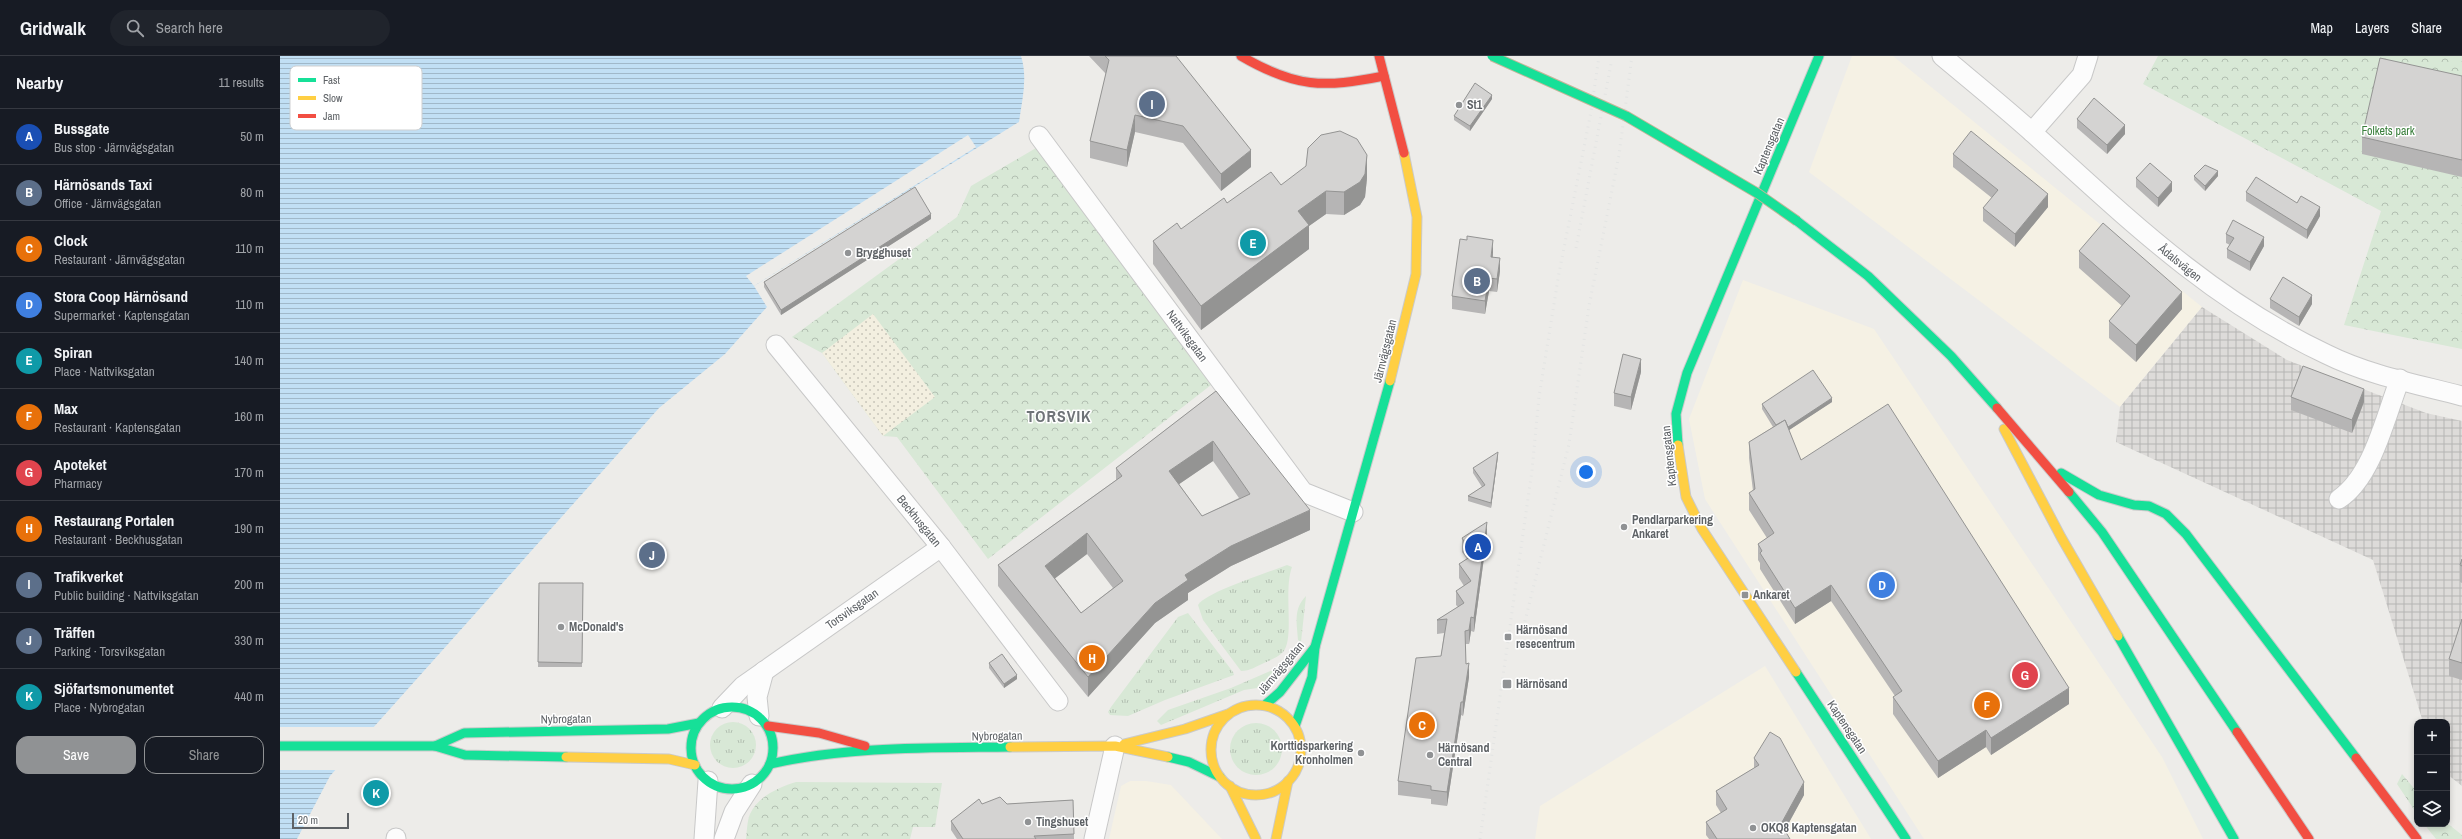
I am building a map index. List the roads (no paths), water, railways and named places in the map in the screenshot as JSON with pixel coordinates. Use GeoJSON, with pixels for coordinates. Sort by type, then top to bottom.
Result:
{"type":"FeatureCollection","features":[{"type":"Feature","properties":{"kind":"main road"},"geometry":{"type":"LineString","coordinates":[[1241,56],[1264,71],[1287,80],[1310,85],[1345,84],[1384,76]]}},
{"type":"Feature","properties":{"kind":"main road","name":"Järnvägsgatan"},"geometry":{"type":"LineString","coordinates":[[1295,726],[1299,706],[1316,664],[1315,647],[1386,395],[1416,274],[1417,217],[1411,180],[1379,56]]}},
{"type":"Feature","properties":{"kind":"main road"},"geometry":{"type":"LineString","coordinates":[[1492,56],[1626,116],[1758,193],[1868,276],[1984,391],[2102,532],[2309,839]]}},
{"type":"Feature","properties":{"kind":"main road","name":"Kaptensgatan"},"geometry":{"type":"LineString","coordinates":[[1819,56],[1687,373],[1676,414],[1678,455],[1686,497],[1702,529],[1906,839]]}},
{"type":"Feature","properties":{"kind":"main road"},"geometry":{"type":"LineString","coordinates":[[1984,391],[2061,536],[2234,839]]}},
{"type":"Feature","properties":{"kind":"main road"},"geometry":{"type":"LineString","coordinates":[[2045,463],[2098,495],[2134,505],[2148,506],[2166,514],[2186,534],[2417,839]]}},
{"type":"Feature","properties":{"kind":"main road","name":"Järnvägsgatan"},"geometry":{"type":"LineString","coordinates":[[1265,705],[1280,692],[1315,647]]}},
{"type":"Feature","properties":{"kind":"main road"},"geometry":{"type":"LineString","coordinates":[[1252,705],[1265,705],[1285,715],[1295,726],[1300,740],[1301,754],[1297,769],[1288,781],[1278,789],[1267,794],[1248,794],[1230,786],[1220,777],[1213,765],[1212,744],[1218,725],[1228,714],[1239,708],[1252,705]]}},
{"type":"Feature","properties":{"kind":"main road"},"geometry":{"type":"LineString","coordinates":[[722,708],[741,708],[763,721],[772,738],[773,751],[770,764],[763,776],[752,784],[741,788],[729,789],[708,781],[695,765],[691,751],[693,736],[699,723],[709,714],[722,708]]}},
{"type":"Feature","properties":{"kind":"main road","name":"Nybrogatan"},"geometry":{"type":"LineString","coordinates":[[770,764],[805,756],[880,749],[1115,746],[1185,729],[1228,714]]}},
{"type":"Feature","properties":{"kind":"main road","name":"Nybrogatan"},"geometry":{"type":"LineString","coordinates":[[763,721],[819,733],[880,749]]}},
{"type":"Feature","properties":{"kind":"main road","name":"Nybrogatan"},"geometry":{"type":"LineString","coordinates":[[435,746],[464,733],[668,729],[699,723]]}},
{"type":"Feature","properties":{"kind":"main road","name":"Nybrogatan"},"geometry":{"type":"LineString","coordinates":[[280,746],[435,746],[465,755],[669,758],[695,765]]}},
{"type":"Feature","properties":{"kind":"main road","name":"Nybrogatan"},"geometry":{"type":"LineString","coordinates":[[1115,746],[1189,762],[1220,777]]}},
{"type":"Feature","properties":{"kind":"main road"},"geometry":{"type":"LineString","coordinates":[[1276,839],[1288,781]]}},
{"type":"Feature","properties":{"kind":"main road"},"geometry":{"type":"LineString","coordinates":[[1230,786],[1256,839]]}},
{"type":"Feature","properties":{"kind":"street","name":"Ådalsvägen"},"geometry":{"type":"LineString","coordinates":[[1942,56],[2032,132],[2146,235],[2198,278],[2243,308],[2327,355],[2363,369],[2462,396]]}},
{"type":"Feature","properties":{"kind":"street"},"geometry":{"type":"LineString","coordinates":[[2032,132],[2082,75],[2088,56]]}},
{"type":"Feature","properties":{"kind":"street","name":"Nattviksgatan"},"geometry":{"type":"LineString","coordinates":[[1039,136],[1303,492],[1353,512]]}},
{"type":"Feature","properties":{"kind":"street","name":"Beckhusgatan"},"geometry":{"type":"LineString","coordinates":[[776,346],[941,547],[1058,701]]}},
{"type":"Feature","properties":{"kind":"street"},"geometry":{"type":"LineString","coordinates":[[2339,499],[2348,492],[2357,481],[2376,451],[2384,421],[2400,379]]}},
{"type":"Feature","properties":{"kind":"street","name":"Torsviksgatan"},"geometry":{"type":"LineString","coordinates":[[722,708],[743,686],[941,547]]}},
{"type":"Feature","properties":{"kind":"street"},"geometry":{"type":"LineString","coordinates":[[763,721],[757,697],[764,671]]}},
{"type":"Feature","properties":{"kind":"street"},"geometry":{"type":"LineString","coordinates":[[1094,839],[1115,746]]}},
{"type":"Feature","properties":{"kind":"street"},"geometry":{"type":"LineString","coordinates":[[704,839],[708,781]]}},
{"type":"Feature","properties":{"kind":"street"},"geometry":{"type":"LineString","coordinates":[[724,839],[734,812],[752,784]]}},
{"type":"Feature","properties":{"kind":"water"},"geometry":{"type":"Polygon","coordinates":[[[280,56],[1021,56],[1024,72],[1024,89],[1019,122],[754,286],[767,307],[725,354],[659,408],[330,776],[297,839],[280,839],[280,56]]]}},
{"type":"Feature","properties":{"kind":"railway"},"geometry":{"type":"LineString","coordinates":[[1480,839],[1532,470],[1539,397],[1559,273],[1591,112],[1599,56]]}},
{"type":"Feature","properties":{"kind":"railway"},"geometry":{"type":"LineString","coordinates":[[1522,633],[1569,444],[1589,306],[1619,155],[1632,56]]}},
{"type":"Feature","properties":{"kind":"railway"},"geometry":{"type":"LineString","coordinates":[[1576,248],[1611,64]]}},
{"type":"Feature","properties":{"kind":"place","name":"Trafikverket"},"geometry":{"type":"Point","coordinates":[1152,104]}},
{"type":"Feature","properties":{"kind":"place","name":"St1"},"geometry":{"type":"Point","coordinates":[1459,105]}},
{"type":"Feature","properties":{"kind":"place","name":"Spiran"},"geometry":{"type":"Point","coordinates":[1253,243]}},
{"type":"Feature","properties":{"kind":"place","name":"Brygghuset"},"geometry":{"type":"Point","coordinates":[848,253]}},
{"type":"Feature","properties":{"kind":"place","name":"Härnösands Taxi"},"geometry":{"type":"Point","coordinates":[1477,281]}},
{"type":"Feature","properties":{"kind":"place","name":"Pendlarparkering Ankaret"},"geometry":{"type":"Point","coordinates":[1624,527]}},
{"type":"Feature","properties":{"kind":"place","name":"Bussgate"},"geometry":{"type":"Point","coordinates":[1478,547]}},
{"type":"Feature","properties":{"kind":"place","name":"Träffen"},"geometry":{"type":"Point","coordinates":[652,555]}},
{"type":"Feature","properties":{"kind":"place","name":"Stora Coop Härnösand"},"geometry":{"type":"Point","coordinates":[1882,585]}},
{"type":"Feature","properties":{"kind":"place","name":"Ankaret"},"geometry":{"type":"Point","coordinates":[1745,595]}},
{"type":"Feature","properties":{"kind":"place","name":"McDonald's"},"geometry":{"type":"Point","coordinates":[561,627]}},
{"type":"Feature","properties":{"kind":"place","name":"Härnösand resecentrum"},"geometry":{"type":"Point","coordinates":[1508,637]}},
{"type":"Feature","properties":{"kind":"place","name":"Restaurang Portalen"},"geometry":{"type":"Point","coordinates":[1092,658]}},
{"type":"Feature","properties":{"kind":"place","name":"Apoteket"},"geometry":{"type":"Point","coordinates":[2025,675]}},
{"type":"Feature","properties":{"kind":"place","name":"Härnösand"},"geometry":{"type":"Point","coordinates":[1507,684]}},
{"type":"Feature","properties":{"kind":"place","name":"Max"},"geometry":{"type":"Point","coordinates":[1987,705]}},
{"type":"Feature","properties":{"kind":"place","name":"Clock"},"geometry":{"type":"Point","coordinates":[1422,725]}},
{"type":"Feature","properties":{"kind":"place","name":"Korttidsparkering Kronholmen"},"geometry":{"type":"Point","coordinates":[1361,753]}},
{"type":"Feature","properties":{"kind":"place","name":"Härnösand Central"},"geometry":{"type":"Point","coordinates":[1430,755]}},
{"type":"Feature","properties":{"kind":"place","name":"Sjöfartsmonumentet"},"geometry":{"type":"Point","coordinates":[376,793]}},
{"type":"Feature","properties":{"kind":"place","name":"Tingshuset"},"geometry":{"type":"Point","coordinates":[1028,822]}},
{"type":"Feature","properties":{"kind":"place","name":"OKQ8 Kaptensgatan"},"geometry":{"type":"Point","coordinates":[1753,828]}},
{"type":"Feature","properties":{"kind":"district","name":"TORSVIK"},"geometry":{"type":"Point","coordinates":[1059,416]}},
{"type":"Feature","properties":{"kind":"park label","name":"Folkets park"},"geometry":{"type":"Point","coordinates":[2388,131]}}]}
